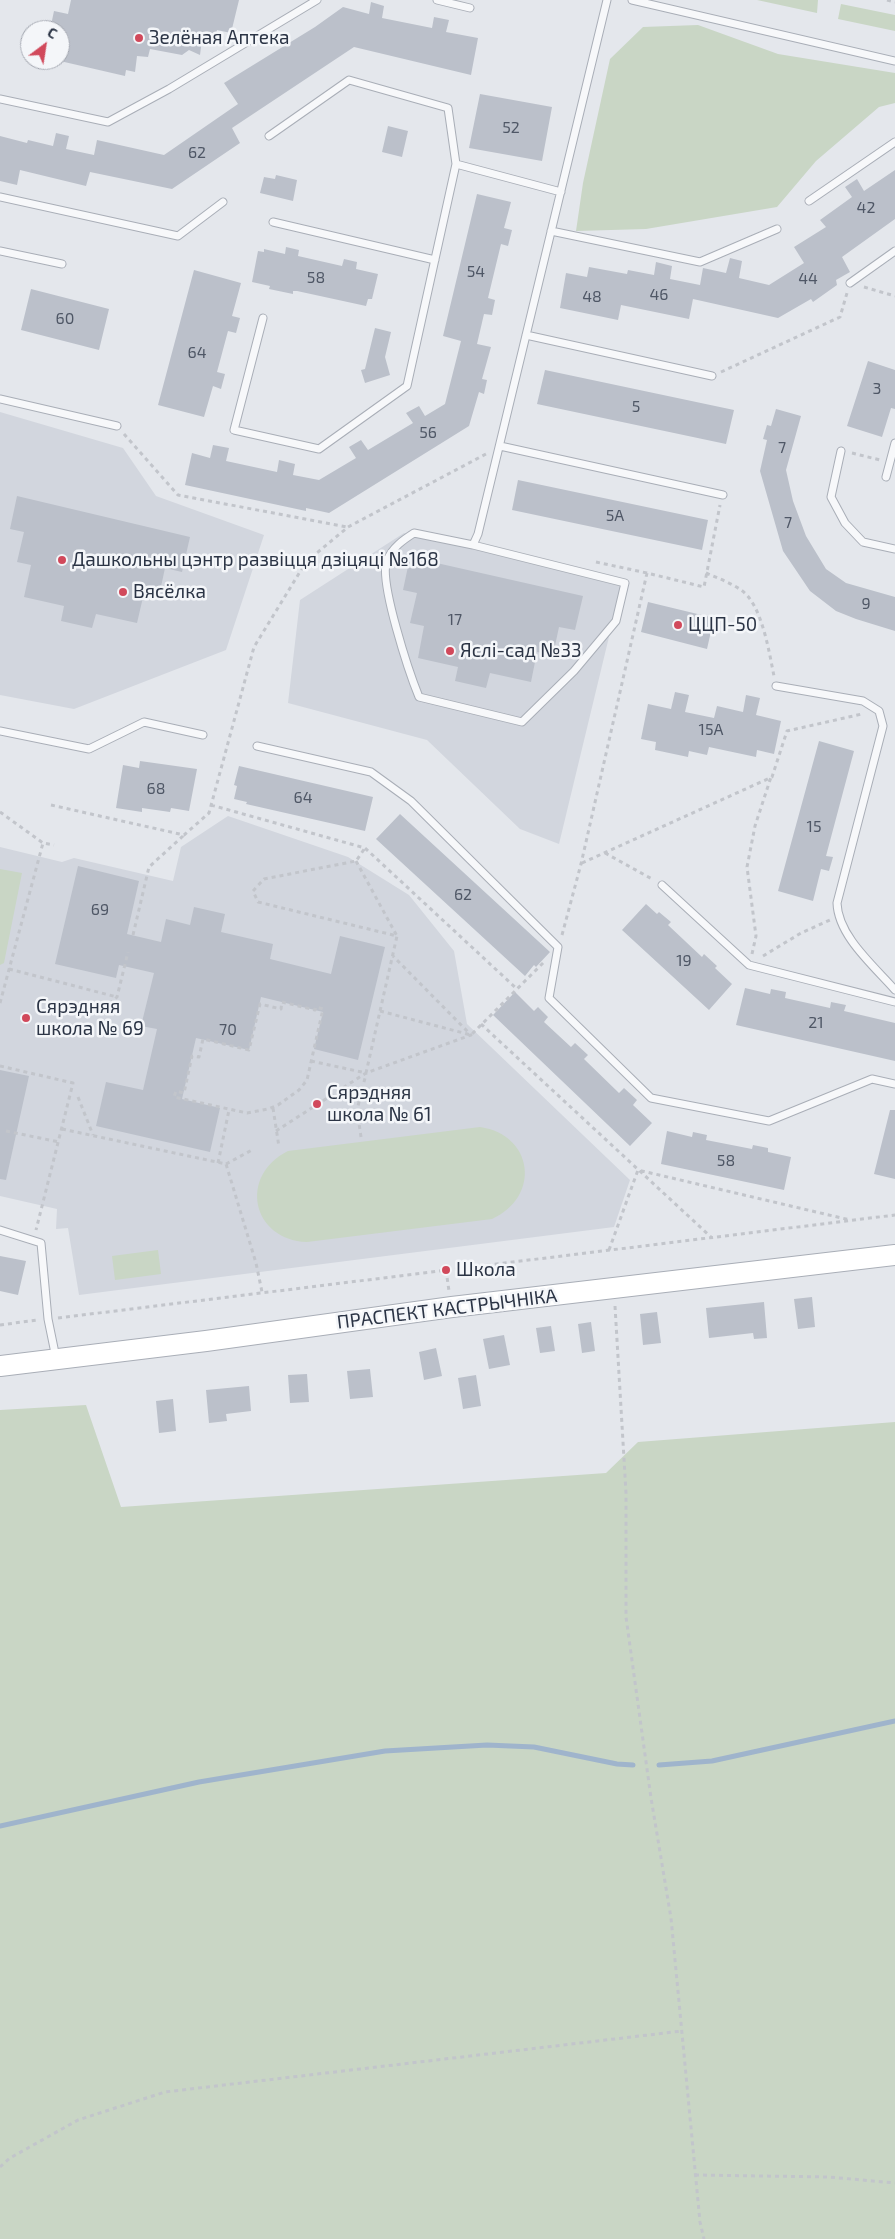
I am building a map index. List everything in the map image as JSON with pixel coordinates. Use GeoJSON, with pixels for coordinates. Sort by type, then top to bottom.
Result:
{"type":"FeatureCollection","features":[{"type":"Feature","properties":{"kind":"main road","name":"ПРАСПЕКТ КАСТРЫЧНІКА"},"geometry":{"type":"LineString","coordinates":[[0,1366],[206,1342],[452,1307],[895,1255]]}},
{"type":"Feature","properties":{"kind":"lane"},"geometry":{"type":"LineString","coordinates":[[0,100],[108,122],[317,0]]}},
{"type":"Feature","properties":{"kind":"lane"},"geometry":{"type":"LineString","coordinates":[[437,0],[470,8]]}},
{"type":"Feature","properties":{"kind":"lane"},"geometry":{"type":"LineString","coordinates":[[473,545],[478,534],[500,446],[607,0]]}},
{"type":"Feature","properties":{"kind":"lane"},"geometry":{"type":"LineString","coordinates":[[632,0],[895,61]]}},
{"type":"Feature","properties":{"kind":"lane"},"geometry":{"type":"LineString","coordinates":[[263,318],[234,430],[319,449],[407,386],[456,164],[448,108],[349,80],[269,136]]}},
{"type":"Feature","properties":{"kind":"lane"},"geometry":{"type":"LineString","coordinates":[[809,201],[895,142]]}},
{"type":"Feature","properties":{"kind":"lane"},"geometry":{"type":"LineString","coordinates":[[456,164],[561,192]]}},
{"type":"Feature","properties":{"kind":"lane"},"geometry":{"type":"LineString","coordinates":[[0,197],[178,236],[223,202]]}},
{"type":"Feature","properties":{"kind":"lane"},"geometry":{"type":"LineString","coordinates":[[273,222],[435,260]]}},
{"type":"Feature","properties":{"kind":"lane"},"geometry":{"type":"LineString","coordinates":[[552,231],[700,262],[777,229]]}},
{"type":"Feature","properties":{"kind":"lane"},"geometry":{"type":"LineString","coordinates":[[0,250],[62,264]]}},
{"type":"Feature","properties":{"kind":"lane"},"geometry":{"type":"LineString","coordinates":[[850,283],[895,251]]}},
{"type":"Feature","properties":{"kind":"lane"},"geometry":{"type":"LineString","coordinates":[[526,336],[712,376]]}},
{"type":"Feature","properties":{"kind":"lane"},"geometry":{"type":"LineString","coordinates":[[0,399],[117,426]]}},
{"type":"Feature","properties":{"kind":"lane"},"geometry":{"type":"LineString","coordinates":[[886,477],[895,443]]}},
{"type":"Feature","properties":{"kind":"lane"},"geometry":{"type":"LineString","coordinates":[[500,446],[723,495]]}},
{"type":"Feature","properties":{"kind":"lane"},"geometry":{"type":"LineString","coordinates":[[841,451],[831,497],[845,523],[864,542],[895,549]]}},
{"type":"Feature","properties":{"kind":"lane"},"geometry":{"type":"LineString","coordinates":[[414,533],[473,545],[626,583],[616,621],[574,671],[522,722],[419,697],[410,676],[388,591],[386,561],[399,543],[414,533]]}},
{"type":"Feature","properties":{"kind":"lane"},"geometry":{"type":"LineString","coordinates":[[776,686],[863,701],[879,711],[883,726],[836,902],[837,916],[847,934],[895,990]]}},
{"type":"Feature","properties":{"kind":"lane"},"geometry":{"type":"LineString","coordinates":[[0,731],[89,749],[144,722],[204,735]]}},
{"type":"Feature","properties":{"kind":"lane"},"geometry":{"type":"LineString","coordinates":[[257,746],[371,772],[411,802],[558,948],[550,998],[651,1098],[769,1121],[872,1079],[895,1084]]}},
{"type":"Feature","properties":{"kind":"lane"},"geometry":{"type":"LineString","coordinates":[[662,885],[749,965],[895,1002]]}},
{"type":"Feature","properties":{"kind":"lane"},"geometry":{"type":"LineString","coordinates":[[0,1230],[41,1243],[48,1319],[56,1358]]}},
{"type":"Feature","properties":{"kind":"path"},"geometry":{"type":"LineString","coordinates":[[887,0],[895,2]]}},
{"type":"Feature","properties":{"kind":"path"},"geometry":{"type":"LineString","coordinates":[[712,376],[840,317],[850,283],[895,296]]}},
{"type":"Feature","properties":{"kind":"path"},"geometry":{"type":"LineString","coordinates":[[117,426],[178,495],[348,527]]}},
{"type":"Feature","properties":{"kind":"path"},"geometry":{"type":"LineString","coordinates":[[133,935],[149,867],[209,813],[254,647],[306,562],[348,527],[500,446]]}},
{"type":"Feature","properties":{"kind":"path"},"geometry":{"type":"LineString","coordinates":[[841,451],[890,462]]}},
{"type":"Feature","properties":{"kind":"path"},"geometry":{"type":"LineString","coordinates":[[276,1131],[366,1073],[471,1035],[558,948],[581,864],[646,573],[704,587],[723,495]]}},
{"type":"Feature","properties":{"kind":"path"},"geometry":{"type":"LineString","coordinates":[[706,573],[742,591],[752,602],[765,635],[776,686]]}},
{"type":"Feature","properties":{"kind":"path"},"geometry":{"type":"LineString","coordinates":[[749,965],[756,936],[747,867],[755,826],[787,731],[879,711]]}},
{"type":"Feature","properties":{"kind":"path"},"geometry":{"type":"LineString","coordinates":[[581,864],[772,777]]}},
{"type":"Feature","properties":{"kind":"path"},"geometry":{"type":"LineString","coordinates":[[51,805],[184,835]]}},
{"type":"Feature","properties":{"kind":"path"},"geometry":{"type":"LineString","coordinates":[[211,805],[365,848],[517,989]]}},
{"type":"Feature","properties":{"kind":"path"},"geometry":{"type":"LineString","coordinates":[[0,812],[43,843],[54,845]]}},
{"type":"Feature","properties":{"kind":"path"},"geometry":{"type":"LineString","coordinates":[[0,1003],[43,843]]}},
{"type":"Feature","properties":{"kind":"path"},"geometry":{"type":"LineString","coordinates":[[365,848],[356,861],[264,879],[253,891],[258,902],[397,936]]}},
{"type":"Feature","properties":{"kind":"path"},"geometry":{"type":"LineString","coordinates":[[604,853],[662,885]]}},
{"type":"Feature","properties":{"kind":"path"},"geometry":{"type":"LineString","coordinates":[[356,861],[397,936],[357,1110],[361,1137]]}},
{"type":"Feature","properties":{"kind":"path"},"geometry":{"type":"LineString","coordinates":[[749,965],[802,933],[837,916]]}},
{"type":"Feature","properties":{"kind":"path"},"geometry":{"type":"LineString","coordinates":[[98,1015],[117,997],[128,952]]}},
{"type":"Feature","properties":{"kind":"path"},"geometry":{"type":"LineString","coordinates":[[393,956],[471,1035]]}},
{"type":"Feature","properties":{"kind":"path"},"geometry":{"type":"LineString","coordinates":[[9,969],[117,997]]}},
{"type":"Feature","properties":{"kind":"path"},"geometry":{"type":"LineString","coordinates":[[282,1002],[315,1010],[316,1007],[323,1009],[311,1062],[306,1080],[299,1090],[289,1099],[272,1108],[247,1113],[174,1097],[176,1091],[184,1093],[192,1056],[199,1057],[203,1039],[249,1050],[260,1004],[281,1009],[282,1002]]}},
{"type":"Feature","properties":{"kind":"path"},"geometry":{"type":"LineString","coordinates":[[380,1011],[471,1035]]}},
{"type":"Feature","properties":{"kind":"path"},"geometry":{"type":"LineString","coordinates":[[481,1024],[711,1237]]}},
{"type":"Feature","properties":{"kind":"path"},"geometry":{"type":"LineString","coordinates":[[311,1062],[366,1073]]}},
{"type":"Feature","properties":{"kind":"path"},"geometry":{"type":"LineString","coordinates":[[0,1066],[73,1083],[34,1241]]}},
{"type":"Feature","properties":{"kind":"path"},"geometry":{"type":"LineString","coordinates":[[78,1097],[93,1136]]}},
{"type":"Feature","properties":{"kind":"path"},"geometry":{"type":"LineString","coordinates":[[272,1108],[279,1147]]}},
{"type":"Feature","properties":{"kind":"path"},"geometry":{"type":"LineString","coordinates":[[218,1163],[229,1110]]}},
{"type":"Feature","properties":{"kind":"path"},"geometry":{"type":"LineString","coordinates":[[62,1129],[226,1164],[252,1150]]}},
{"type":"Feature","properties":{"kind":"path"},"geometry":{"type":"LineString","coordinates":[[6,1131],[59,1142]]}},
{"type":"Feature","properties":{"kind":"path"},"geometry":{"type":"LineString","coordinates":[[226,1164],[256,1263],[262,1292]]}},
{"type":"Feature","properties":{"kind":"path"},"geometry":{"type":"LineString","coordinates":[[638,1170],[853,1220]]}},
{"type":"Feature","properties":{"kind":"path"},"geometry":{"type":"LineString","coordinates":[[609,1250],[638,1170]]}},
{"type":"Feature","properties":{"kind":"path"},"geometry":{"type":"LineString","coordinates":[[0,1325],[895,1215]]}},
{"type":"Feature","properties":{"kind":"path"},"geometry":{"type":"LineString","coordinates":[[614,1288],[626,1493],[626,1617],[651,1798],[672,1918],[695,2175],[700,2222],[704,2239]]}},
{"type":"Feature","properties":{"kind":"path"},"geometry":{"type":"LineString","coordinates":[[0,2166],[10,2158],[78,2120],[165,2092],[682,2031]]}},
{"type":"Feature","properties":{"kind":"path"},"geometry":{"type":"LineString","coordinates":[[695,2175],[829,2177],[895,2183]]}},
{"type":"Feature","properties":{"kind":"shaded area","name":"Вясёлка"},"geometry":{"type":"Polygon","coordinates":[[[0,412],[123,448],[156,496],[264,535],[226,650],[74,709],[0,695],[0,412]]]}},
{"type":"Feature","properties":{"kind":"shaded area","name":"Яслі-сад №33"},"geometry":{"type":"Polygon","coordinates":[[[404,533],[622,583],[559,844],[520,829],[427,740],[288,703],[300,600],[404,533]]]}},
{"type":"Feature","properties":{"kind":"shaded area","name":"Сярэдняя школа № 61"},"geometry":{"type":"Polygon","coordinates":[[[228,816],[348,857],[409,895],[454,951],[467,1024],[630,1180],[614,1227],[79,1295],[68,1228],[56,1229],[57,1209],[0,1196],[0,847],[62,862],[74,858],[173,881],[181,847],[228,816]]]}},
{"type":"Feature","properties":{"kind":"green space"},"geometry":{"type":"Polygon","coordinates":[[[757,0],[818,0],[817,13],[757,0]]]}},
{"type":"Feature","properties":{"kind":"green space"},"geometry":{"type":"Polygon","coordinates":[[[841,4],[895,15],[895,31],[838,19],[841,4]]]}},
{"type":"Feature","properties":{"kind":"green space"},"geometry":{"type":"Polygon","coordinates":[[[698,25],[778,54],[895,73],[895,103],[879,107],[816,161],[777,207],[646,229],[576,231],[583,183],[610,59],[643,27],[698,25]]]}},
{"type":"Feature","properties":{"kind":"green space"},"geometry":{"type":"Polygon","coordinates":[[[0,869],[22,873],[4,963],[0,965],[0,869]]]}},
{"type":"Feature","properties":{"kind":"green space"},"geometry":{"type":"Polygon","coordinates":[[[480,1127],[498,1132],[512,1142],[520,1154],[525,1168],[524,1182],[518,1196],[508,1209],[492,1219],[307,1242],[288,1239],[274,1230],[264,1219],[258,1205],[258,1190],[262,1175],[272,1162],[288,1151],[480,1127]]]}},
{"type":"Feature","properties":{"kind":"green space"},"geometry":{"type":"Polygon","coordinates":[[[158,1250],[161,1274],[115,1280],[112,1256],[158,1250]]]}},
{"type":"Feature","properties":{"kind":"green space"},"geometry":{"type":"Polygon","coordinates":[[[86,1405],[121,1507],[606,1473],[638,1442],[895,1422],[895,2239],[0,2239],[0,1410],[86,1405]]]}},
{"type":"Feature","properties":{"kind":"building"},"geometry":{"type":"Polygon","coordinates":[[[71,0],[239,0],[231,33],[217,30],[214,42],[202,39],[200,55],[189,50],[182,55],[150,49],[148,57],[137,56],[135,72],[126,70],[125,76],[70,63],[70,20],[52,20],[54,11],[68,14],[71,0]]]}},
{"type":"Feature","properties":{"kind":"building"},"geometry":{"type":"Polygon","coordinates":[[[371,2],[384,6],[382,18],[432,28],[434,17],[449,20],[446,32],[478,38],[471,75],[354,47],[232,128],[240,143],[172,189],[90,172],[86,186],[20,170],[17,185],[0,181],[0,136],[27,143],[28,140],[53,146],[56,133],[69,136],[66,149],[94,155],[97,140],[164,155],[238,104],[224,83],[315,27],[343,7],[369,14],[371,2]]]}},
{"type":"Feature","properties":{"kind":"building"},"geometry":{"type":"Polygon","coordinates":[[[480,94],[552,107],[542,161],[469,148],[480,94]]]}},
{"type":"Feature","properties":{"kind":"building"},"geometry":{"type":"Polygon","coordinates":[[[388,126],[408,131],[402,157],[382,152],[388,126]]]}},
{"type":"Feature","properties":{"kind":"building"},"geometry":{"type":"Polygon","coordinates":[[[895,170],[895,219],[842,257],[850,272],[836,280],[837,285],[813,302],[811,299],[778,318],[693,299],[689,319],[621,305],[618,320],[560,308],[566,273],[587,277],[589,267],[627,274],[628,270],[654,275],[656,262],[672,266],[670,279],[700,285],[703,268],[726,273],[730,258],[742,261],[739,278],[769,285],[804,263],[794,247],[826,227],[820,220],[852,197],[845,187],[857,179],[864,191],[895,170]]]}},
{"type":"Feature","properties":{"kind":"building"},"geometry":{"type":"Polygon","coordinates":[[[276,175],[297,180],[293,201],[260,193],[264,177],[275,179],[276,175]]]}},
{"type":"Feature","properties":{"kind":"building"},"geometry":{"type":"Polygon","coordinates":[[[477,194],[511,202],[504,228],[512,230],[508,246],[501,244],[488,298],[495,300],[492,315],[484,314],[477,344],[491,347],[482,379],[487,380],[484,394],[479,392],[469,426],[329,513],[306,508],[306,511],[185,485],[192,453],[210,458],[213,445],[229,448],[226,461],[277,472],[279,460],[295,464],[293,475],[319,480],[356,458],[349,447],[361,440],[368,450],[413,423],[406,413],[419,406],[425,416],[445,404],[461,341],[443,336],[477,194]]]}},
{"type":"Feature","properties":{"kind":"building"},"geometry":{"type":"Polygon","coordinates":[[[286,247],[299,250],[298,256],[342,266],[344,259],[357,262],[356,269],[378,274],[372,299],[368,299],[366,306],[297,291],[293,291],[293,294],[269,289],[270,286],[252,282],[258,251],[264,252],[264,249],[285,254],[286,247]]]}},
{"type":"Feature","properties":{"kind":"building"},"geometry":{"type":"Polygon","coordinates":[[[194,270],[241,283],[232,316],[240,318],[236,333],[228,331],[217,372],[225,374],[221,389],[213,386],[204,417],[158,405],[194,270]]]}},
{"type":"Feature","properties":{"kind":"building"},"geometry":{"type":"Polygon","coordinates":[[[31,289],[109,309],[99,350],[21,330],[31,289]]]}},
{"type":"Feature","properties":{"kind":"building"},"geometry":{"type":"Polygon","coordinates":[[[375,328],[391,332],[385,357],[390,375],[365,383],[361,370],[365,369],[375,328]]]}},
{"type":"Feature","properties":{"kind":"building"},"geometry":{"type":"Polygon","coordinates":[[[868,361],[895,370],[895,409],[891,408],[882,437],[847,426],[868,361]]]}},
{"type":"Feature","properties":{"kind":"building"},"geometry":{"type":"Polygon","coordinates":[[[545,370],[734,410],[726,444],[537,404],[545,370]]]}},
{"type":"Feature","properties":{"kind":"building"},"geometry":{"type":"Polygon","coordinates":[[[776,409],[801,416],[786,470],[793,501],[806,536],[826,569],[846,583],[895,597],[895,631],[836,611],[810,591],[783,551],[760,471],[767,440],[763,439],[767,425],[771,426],[776,409]]]}},
{"type":"Feature","properties":{"kind":"building"},"geometry":{"type":"Polygon","coordinates":[[[518,480],[708,520],[702,550],[512,510],[518,480]]]}},
{"type":"Feature","properties":{"kind":"building","name":"Дашкольны цэнтр развіцця дзіцяці №168"},"geometry":{"type":"Polygon","coordinates":[[[17,496],[190,537],[182,572],[165,568],[159,596],[144,593],[137,623],[96,614],[92,628],[61,621],[64,606],[24,597],[31,565],[17,562],[24,532],[10,529],[17,496]]]}},
{"type":"Feature","properties":{"kind":"building","name":"Яслі-сад №33"},"geometry":{"type":"Polygon","coordinates":[[[410,557],[583,596],[575,630],[559,627],[553,655],[537,652],[531,682],[490,673],[486,688],[455,681],[458,667],[418,658],[424,626],[410,623],[417,593],[403,590],[410,557]]]}},
{"type":"Feature","properties":{"kind":"building","name":"ЦЦП-50"},"geometry":{"type":"Polygon","coordinates":[[[648,602],[714,618],[707,649],[641,632],[648,602]]]}},
{"type":"Feature","properties":{"kind":"building"},"geometry":{"type":"Polygon","coordinates":[[[675,692],[689,695],[685,712],[714,718],[717,706],[743,712],[746,695],[760,698],[756,715],[781,721],[774,754],[757,750],[756,757],[709,747],[707,755],[689,751],[688,757],[655,750],[656,742],[641,739],[648,704],[671,709],[675,692]]]}},
{"type":"Feature","properties":{"kind":"building"},"geometry":{"type":"Polygon","coordinates":[[[819,741],[854,751],[826,856],[833,857],[829,871],[821,869],[813,901],[778,891],[819,741]]]}},
{"type":"Feature","properties":{"kind":"building"},"geometry":{"type":"Polygon","coordinates":[[[140,761],[197,769],[189,811],[171,808],[170,812],[142,808],[142,812],[116,808],[123,765],[139,768],[140,761]]]}},
{"type":"Feature","properties":{"kind":"building"},"geometry":{"type":"Polygon","coordinates":[[[239,766],[373,797],[365,831],[246,804],[247,802],[234,799],[237,786],[234,785],[239,766]]]}},
{"type":"Feature","properties":{"kind":"building"},"geometry":{"type":"Polygon","coordinates":[[[400,814],[550,952],[536,967],[534,965],[525,976],[376,839],[400,814]]]}},
{"type":"Feature","properties":{"kind":"building"},"geometry":{"type":"Polygon","coordinates":[[[78,866],[139,881],[127,934],[161,942],[166,919],[190,925],[194,907],[225,914],[221,932],[273,944],[270,959],[331,974],[340,936],[385,947],[358,1060],[314,1049],[323,1012],[261,997],[249,1050],[196,1038],[182,1099],[220,1108],[210,1152],[96,1126],[106,1082],[143,1090],[157,1029],[141,1026],[154,973],[119,965],[116,978],[55,964],[78,866]]]}},
{"type":"Feature","properties":{"kind":"building"},"geometry":{"type":"Polygon","coordinates":[[[646,904],[657,914],[659,912],[671,922],[668,925],[702,957],[704,954],[717,966],[715,968],[732,984],[709,1010],[622,930],[646,904]]]}},
{"type":"Feature","properties":{"kind":"building"},"geometry":{"type":"Polygon","coordinates":[[[745,988],[770,994],[771,989],[786,992],[785,998],[830,1008],[831,1002],[846,1005],[844,1011],[895,1023],[895,1061],[736,1025],[745,988]]]}},
{"type":"Feature","properties":{"kind":"building"},"geometry":{"type":"Polygon","coordinates":[[[515,992],[534,1011],[538,1007],[548,1017],[544,1022],[571,1047],[575,1043],[588,1055],[584,1059],[619,1093],[624,1088],[637,1100],[633,1105],[652,1123],[630,1146],[493,1015],[515,992]]]}},
{"type":"Feature","properties":{"kind":"building"},"geometry":{"type":"Polygon","coordinates":[[[0,1070],[29,1076],[6,1180],[0,1179],[0,1070]]]}},
{"type":"Feature","properties":{"kind":"building"},"geometry":{"type":"Polygon","coordinates":[[[890,1110],[895,1110],[895,1179],[874,1174],[890,1110]]]}},
{"type":"Feature","properties":{"kind":"building"},"geometry":{"type":"Polygon","coordinates":[[[667,1131],[692,1137],[693,1132],[707,1135],[706,1140],[752,1149],[753,1145],[768,1148],[768,1152],[791,1157],[784,1190],[661,1164],[667,1131]]]}},
{"type":"Feature","properties":{"kind":"building"},"geometry":{"type":"Polygon","coordinates":[[[0,1256],[26,1261],[18,1295],[0,1291],[0,1256]]]}},
{"type":"Feature","properties":{"kind":"building"},"geometry":{"type":"Polygon","coordinates":[[[812,1297],[815,1327],[798,1329],[794,1299],[812,1297]]]}},
{"type":"Feature","properties":{"kind":"building"},"geometry":{"type":"Polygon","coordinates":[[[764,1302],[767,1338],[754,1339],[753,1333],[709,1338],[706,1308],[764,1302]]]}},
{"type":"Feature","properties":{"kind":"building"},"geometry":{"type":"Polygon","coordinates":[[[657,1312],[661,1343],[643,1345],[640,1314],[657,1312]]]}},
{"type":"Feature","properties":{"kind":"building"},"geometry":{"type":"Polygon","coordinates":[[[591,1322],[595,1351],[582,1353],[578,1324],[591,1322]]]}},
{"type":"Feature","properties":{"kind":"building"},"geometry":{"type":"Polygon","coordinates":[[[551,1326],[555,1351],[540,1353],[536,1328],[551,1326]]]}},
{"type":"Feature","properties":{"kind":"building"},"geometry":{"type":"Polygon","coordinates":[[[504,1335],[510,1365],[489,1369],[483,1339],[504,1335]]]}},
{"type":"Feature","properties":{"kind":"building"},"geometry":{"type":"Polygon","coordinates":[[[436,1348],[442,1376],[424,1380],[419,1352],[436,1348]]]}},
{"type":"Feature","properties":{"kind":"building"},"geometry":{"type":"Polygon","coordinates":[[[370,1369],[373,1397],[350,1399],[347,1371],[370,1369]]]}},
{"type":"Feature","properties":{"kind":"building"},"geometry":{"type":"Polygon","coordinates":[[[307,1374],[309,1402],[290,1403],[288,1375],[307,1374]]]}},
{"type":"Feature","properties":{"kind":"building"},"geometry":{"type":"Polygon","coordinates":[[[476,1375],[481,1406],[463,1409],[458,1378],[476,1375]]]}},
{"type":"Feature","properties":{"kind":"building"},"geometry":{"type":"Polygon","coordinates":[[[249,1386],[251,1411],[226,1414],[227,1421],[209,1423],[206,1390],[249,1386]]]}},
{"type":"Feature","properties":{"kind":"building"},"geometry":{"type":"Polygon","coordinates":[[[173,1399],[176,1431],[159,1433],[156,1401],[173,1399]]]}},
{"type":"Feature","properties":{"kind":"waterway"},"geometry":{"type":"LineString","coordinates":[[659,1765],[712,1761],[895,1721]]}},
{"type":"Feature","properties":{"kind":"waterway"},"geometry":{"type":"LineString","coordinates":[[0,1826],[199,1782],[385,1751],[487,1745],[534,1747],[617,1764],[633,1765]]}},
{"type":"Feature","properties":{"kind":"place","name":"Зелёная Аптека"},"geometry":{"type":"Point","coordinates":[139,38]}},
{"type":"Feature","properties":{"kind":"place","name":"Дашкольны цэнтр развіцця дзіцяці №168"},"geometry":{"type":"Point","coordinates":[62,560]}},
{"type":"Feature","properties":{"kind":"place","name":"Вясёлка"},"geometry":{"type":"Point","coordinates":[123,592]}},
{"type":"Feature","properties":{"kind":"place","name":"ЦЦП-50"},"geometry":{"type":"Point","coordinates":[678,625]}},
{"type":"Feature","properties":{"kind":"place","name":"Яслі-сад №33"},"geometry":{"type":"Point","coordinates":[450,651]}},
{"type":"Feature","properties":{"kind":"place","name":"Сярэдняя школа № 69"},"geometry":{"type":"Point","coordinates":[26,1018]}},
{"type":"Feature","properties":{"kind":"place","name":"Сярэдняя школа № 61"},"geometry":{"type":"Point","coordinates":[317,1104]}},
{"type":"Feature","properties":{"kind":"place","name":"Школа"},"geometry":{"type":"Point","coordinates":[446,1270]}}]}
